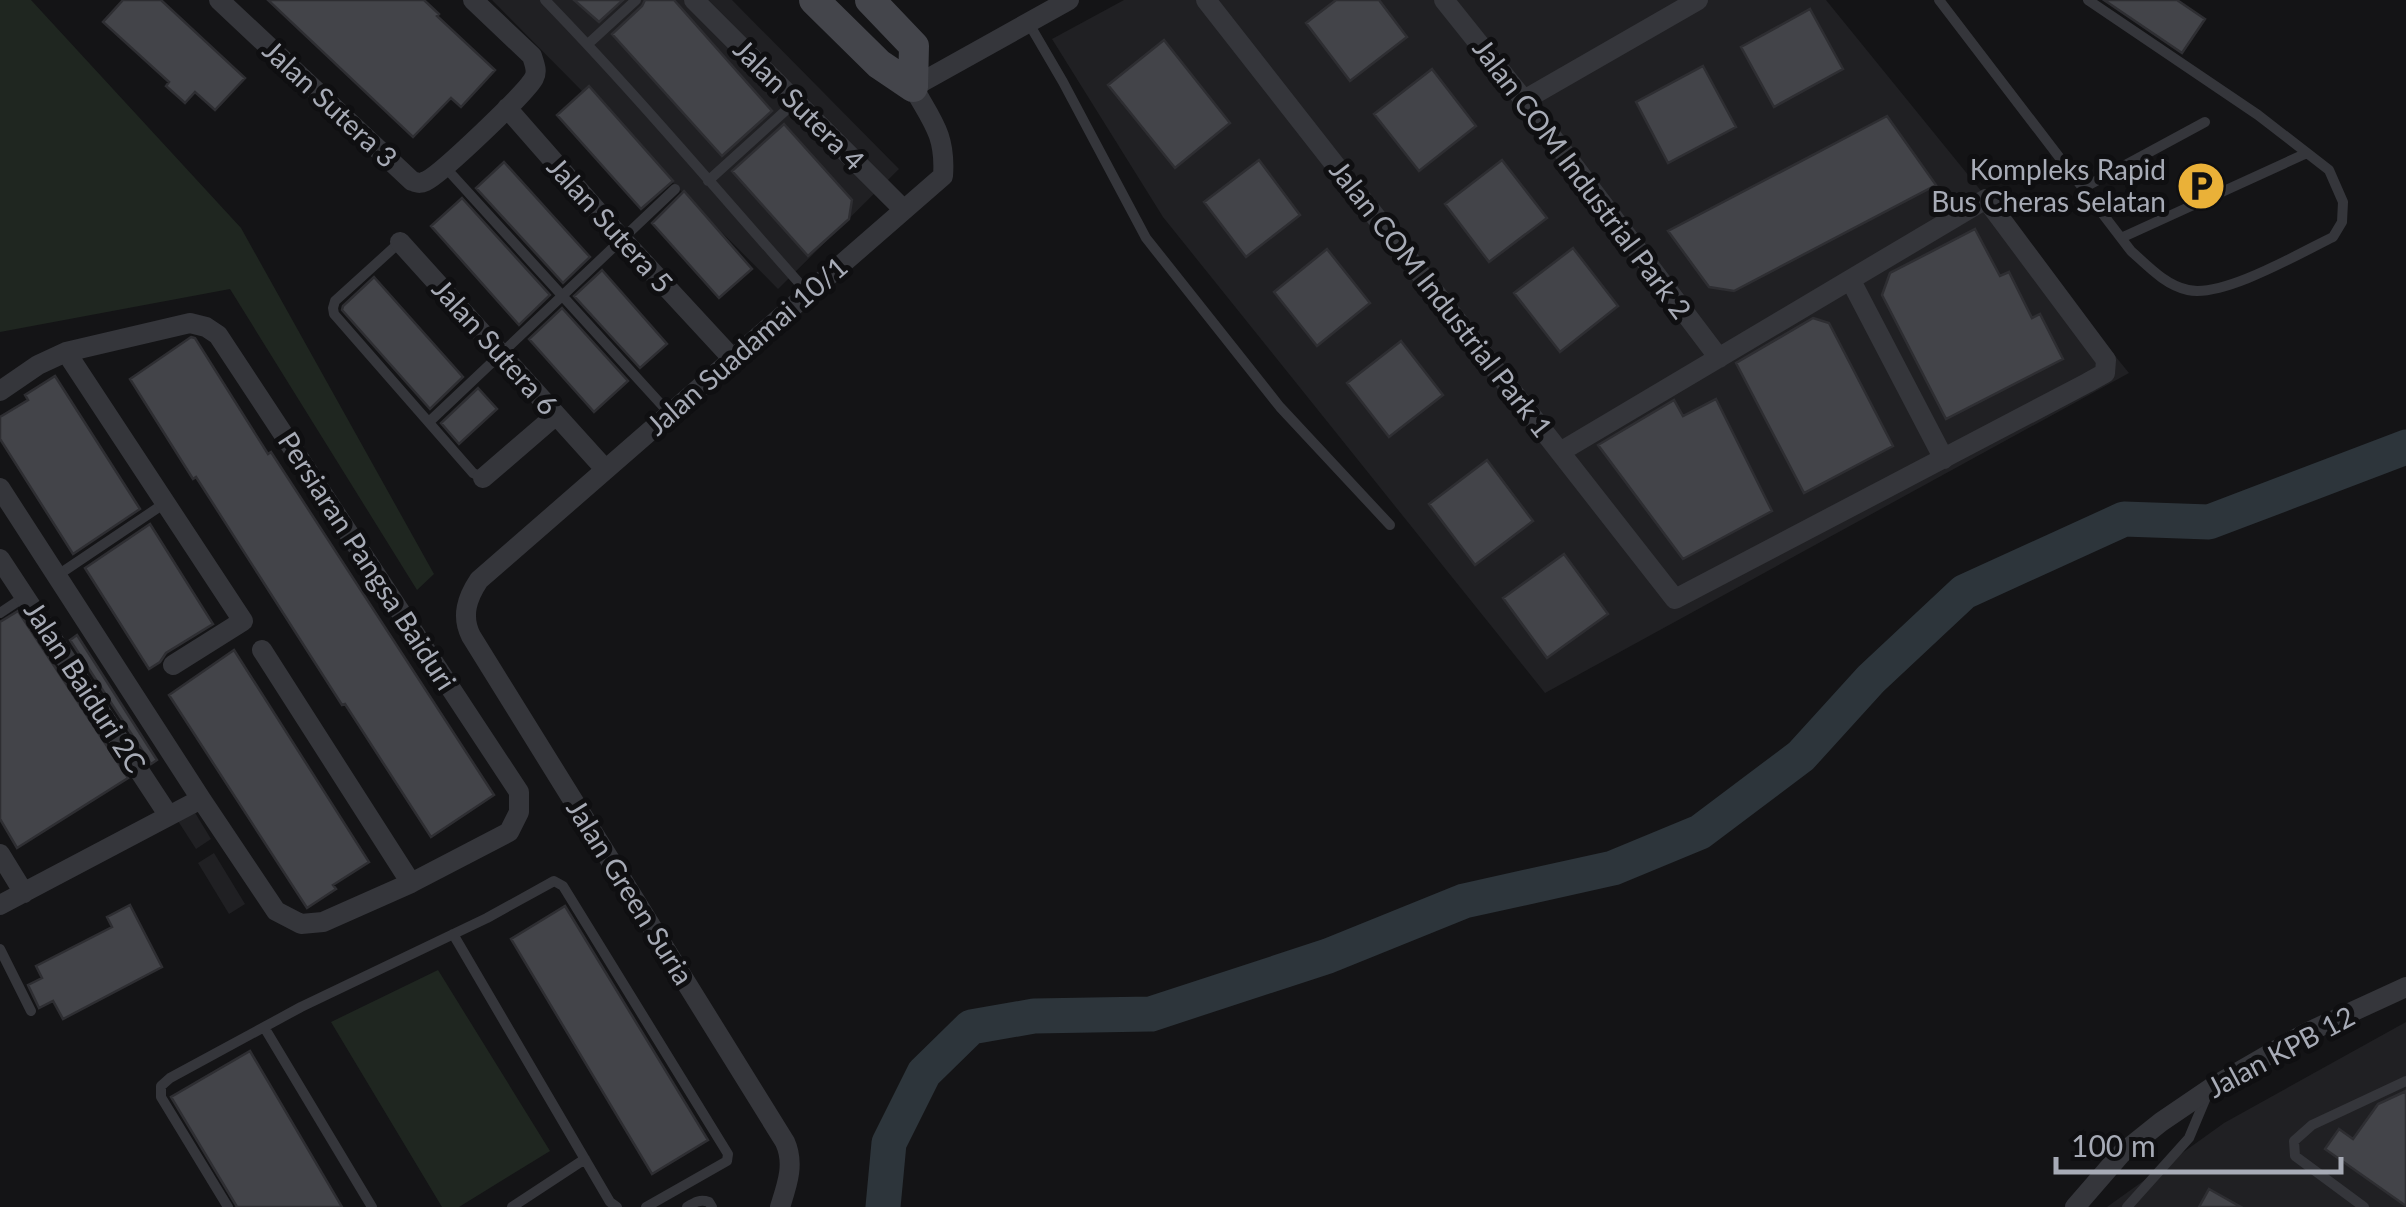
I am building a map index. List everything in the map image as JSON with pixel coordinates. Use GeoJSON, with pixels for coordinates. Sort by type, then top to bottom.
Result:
{"type":"FeatureCollection","features":[{"type":"Feature","properties":{"kind":"street","name":"Jalan Sutera 3"},"geometry":{"type":"LineString","coordinates":[[220,0],[412,180],[421,183],[445,167]]}},
{"type":"Feature","properties":{"kind":"street"},"geometry":{"type":"LineString","coordinates":[[445,167],[535,78],[532,56],[473,0]]}},
{"type":"Feature","properties":{"kind":"street","name":"Jalan Sutera 4"},"geometry":{"type":"LineString","coordinates":[[694,0],[904,210]]}},
{"type":"Feature","properties":{"kind":"street","name":"Jalan Suadamai 10/1"},"geometry":{"type":"LineString","coordinates":[[480,580],[943,176],[942,137],[913,87],[879,64],[814,0]]}},
{"type":"Feature","properties":{"kind":"street","name":"Jalan Suadamai 10/1"},"geometry":{"type":"LineString","coordinates":[[870,0],[914,46],[913,87]]}},
{"type":"Feature","properties":{"kind":"street"},"geometry":{"type":"LineString","coordinates":[[913,87],[1068,0]]}},
{"type":"Feature","properties":{"kind":"street","name":"Jalan COM Industrial Park 1"},"geometry":{"type":"LineString","coordinates":[[1206,0],[1675,598],[1944,459]]}},
{"type":"Feature","properties":{"kind":"street","name":"Jalan COM Industrial Park 2"},"geometry":{"type":"LineString","coordinates":[[1444,0],[1719,358]]}},
{"type":"Feature","properties":{"kind":"street"},"geometry":{"type":"LineString","coordinates":[[1524,100],[1698,0]]}},
{"type":"Feature","properties":{"kind":"street","name":"Jalan Sutera 5"},"geometry":{"type":"LineString","coordinates":[[507,108],[732,358]]}},
{"type":"Feature","properties":{"kind":"street"},"geometry":{"type":"LineString","coordinates":[[1560,452],[1986,199],[2106,360],[2105,373],[1944,459],[1851,280]]}},
{"type":"Feature","properties":{"kind":"street","name":"Jalan Sutera 6"},"geometry":{"type":"LineString","coordinates":[[400,242],[605,469]]}},
{"type":"Feature","properties":{"kind":"street","name":"Persiaran Pangsa Baiduri"},"geometry":{"type":"LineString","coordinates":[[0,391],[38,365],[66,352],[190,323],[206,326],[218,335],[519,792],[520,812],[509,832],[411,883],[323,922],[301,924],[276,911],[201,800]]}},
{"type":"Feature","properties":{"kind":"street"},"geometry":{"type":"LineString","coordinates":[[66,352],[243,622],[174,665]]}},
{"type":"Feature","properties":{"kind":"street"},"geometry":{"type":"LineString","coordinates":[[482,478],[556,416]]}},
{"type":"Feature","properties":{"kind":"street"},"geometry":{"type":"LineString","coordinates":[[0,488],[201,800],[0,906]]}},
{"type":"Feature","properties":{"kind":"street","name":"Jalan Baiduri 2C"},"geometry":{"type":"LineString","coordinates":[[0,558],[169,816]]}},
{"type":"Feature","properties":{"kind":"street","name":"Jalan Green Suria"},"geometry":{"type":"LineString","coordinates":[[480,580],[471,592],[464,623],[785,1142],[790,1168],[780,1207]]}},
{"type":"Feature","properties":{"kind":"street"},"geometry":{"type":"LineString","coordinates":[[262,650],[411,883]]}},
{"type":"Feature","properties":{"kind":"street"},"geometry":{"type":"LineString","coordinates":[[0,854],[24,893]]}},
{"type":"Feature","properties":{"kind":"street","name":"Jalan KPB 12"},"geometry":{"type":"LineString","coordinates":[[2075,1207],[2122,1154],[2210,1088],[2306,1033],[2406,987]]}},
{"type":"Feature","properties":{"kind":"lane"},"geometry":{"type":"LineString","coordinates":[[545,0],[809,293]]}},
{"type":"Feature","properties":{"kind":"lane"},"geometry":{"type":"LineString","coordinates":[[588,44],[636,0]]}},
{"type":"Feature","properties":{"kind":"lane"},"geometry":{"type":"LineString","coordinates":[[1940,0],[2131,251],[2168,283],[2192,292],[2237,284],[2333,237],[2342,222],[2343,202],[2330,170],[2258,115],[2088,0]]}},
{"type":"Feature","properties":{"kind":"lane"},"geometry":{"type":"LineString","coordinates":[[1028,22],[1146,238],[1280,407],[1390,525]]}},
{"type":"Feature","properties":{"kind":"lane"},"geometry":{"type":"LineString","coordinates":[[708,181],[796,102]]}},
{"type":"Feature","properties":{"kind":"lane"},"geometry":{"type":"LineString","coordinates":[[2083,188],[2204,122]]}},
{"type":"Feature","properties":{"kind":"lane"},"geometry":{"type":"LineString","coordinates":[[2121,238],[2307,153]]}},
{"type":"Feature","properties":{"kind":"lane"},"geometry":{"type":"LineString","coordinates":[[445,167],[669,413]]}},
{"type":"Feature","properties":{"kind":"lane"},"geometry":{"type":"LineString","coordinates":[[428,422],[675,189]]}},
{"type":"Feature","properties":{"kind":"lane"},"geometry":{"type":"LineString","coordinates":[[400,242],[335,301],[334,314],[473,474],[482,478]]}},
{"type":"Feature","properties":{"kind":"lane"},"geometry":{"type":"LineString","coordinates":[[58,574],[166,502]]}},
{"type":"Feature","properties":{"kind":"lane"},"geometry":{"type":"LineString","coordinates":[[0,613],[25,596]]}},
{"type":"Feature","properties":{"kind":"lane"},"geometry":{"type":"LineString","coordinates":[[228,1207],[161,1097],[162,1086],[264,1027],[554,881],[564,886],[728,1154],[726,1161],[646,1207]]}},
{"type":"Feature","properties":{"kind":"lane"},"geometry":{"type":"LineString","coordinates":[[453,934],[616,1207]]}},
{"type":"Feature","properties":{"kind":"lane"},"geometry":{"type":"LineString","coordinates":[[0,949],[31,1011]]}},
{"type":"Feature","properties":{"kind":"lane"},"geometry":{"type":"LineString","coordinates":[[264,1027],[372,1207]]}},
{"type":"Feature","properties":{"kind":"lane"},"geometry":{"type":"LineString","coordinates":[[2364,1207],[2296,1156],[2294,1141],[2312,1125],[2406,1080]]}},
{"type":"Feature","properties":{"kind":"lane"},"geometry":{"type":"LineString","coordinates":[[2127,1207],[2189,1138],[2210,1088]]}},
{"type":"Feature","properties":{"kind":"lane"},"geometry":{"type":"LineString","coordinates":[[512,1207],[584,1159]]}},
{"type":"Feature","properties":{"kind":"lane"},"geometry":{"type":"LineString","coordinates":[[687,1207],[704,1200],[712,1207]]}},
{"type":"Feature","properties":{"kind":"shaded area"},"geometry":{"type":"Polygon","coordinates":[[[0,0],[31,0],[241,228],[434,574],[417,590],[230,289],[0,332],[0,0]]]}},
{"type":"Feature","properties":{"kind":"shaded area"},"geometry":{"type":"Polygon","coordinates":[[[492,0],[732,0],[899,169],[778,289],[492,0]]]}},
{"type":"Feature","properties":{"kind":"shaded area"},"geometry":{"type":"Polygon","coordinates":[[[1124,0],[1826,0],[2129,373],[1545,693],[1163,217],[1052,39],[1124,0]]]}},
{"type":"Feature","properties":{"kind":"shaded area"},"geometry":{"type":"Polygon","coordinates":[[[194,811],[211,839],[196,849],[178,821],[194,811]]]}},
{"type":"Feature","properties":{"kind":"shaded area"},"geometry":{"type":"Polygon","coordinates":[[[214,853],[245,904],[229,914],[198,863],[214,853]]]}},
{"type":"Feature","properties":{"kind":"shaded area"},"geometry":{"type":"Polygon","coordinates":[[[438,970],[550,1151],[459,1207],[442,1207],[331,1022],[438,970]]]}},
{"type":"Feature","properties":{"kind":"shaded area"},"geometry":{"type":"Polygon","coordinates":[[[2406,1022],[2406,1207],[2107,1207],[2224,1123],[2406,1022]]]}},
{"type":"Feature","properties":{"kind":"building"},"geometry":{"type":"Polygon","coordinates":[[[123,0],[161,0],[245,78],[215,110],[195,92],[185,103],[166,86],[169,82],[103,22],[123,0]]]}},
{"type":"Feature","properties":{"kind":"building"},"geometry":{"type":"Polygon","coordinates":[[[268,0],[424,0],[495,70],[461,107],[451,98],[413,137],[268,0]]]}},
{"type":"Feature","properties":{"kind":"building"},"geometry":{"type":"Polygon","coordinates":[[[574,0],[623,0],[599,22],[574,0]]]}},
{"type":"Feature","properties":{"kind":"building"},"geometry":{"type":"Polygon","coordinates":[[[645,0],[674,0],[772,111],[722,156],[612,34],[645,0]]]}},
{"type":"Feature","properties":{"kind":"building"},"geometry":{"type":"Polygon","coordinates":[[[1336,0],[1379,0],[1407,37],[1350,81],[1306,23],[1336,0]]]}},
{"type":"Feature","properties":{"kind":"building"},"geometry":{"type":"Polygon","coordinates":[[[2104,0],[2177,0],[2205,19],[2182,53],[2104,0]]]}},
{"type":"Feature","properties":{"kind":"building"},"geometry":{"type":"Polygon","coordinates":[[[1810,9],[1843,69],[1774,107],[1741,47],[1810,9]]]}},
{"type":"Feature","properties":{"kind":"building"},"geometry":{"type":"Polygon","coordinates":[[[1164,40],[1230,123],[1175,168],[1108,85],[1164,40]]]}},
{"type":"Feature","properties":{"kind":"building"},"geometry":{"type":"Polygon","coordinates":[[[1703,66],[1736,127],[1668,163],[1636,102],[1703,66]]]}},
{"type":"Feature","properties":{"kind":"building"},"geometry":{"type":"Polygon","coordinates":[[[1432,69],[1476,126],[1419,171],[1374,114],[1432,69]]]}},
{"type":"Feature","properties":{"kind":"building"},"geometry":{"type":"Polygon","coordinates":[[[589,86],[673,181],[641,209],[557,115],[589,86]]]}},
{"type":"Feature","properties":{"kind":"building"},"geometry":{"type":"Polygon","coordinates":[[[1887,116],[1936,185],[1734,291],[1709,287],[1668,231],[1887,116]]]}},
{"type":"Feature","properties":{"kind":"building"},"geometry":{"type":"Polygon","coordinates":[[[784,124],[852,200],[849,219],[808,256],[732,171],[784,124]]]}},
{"type":"Feature","properties":{"kind":"building"},"geometry":{"type":"Polygon","coordinates":[[[1259,160],[1300,215],[1246,257],[1204,202],[1259,160]]]}},
{"type":"Feature","properties":{"kind":"building"},"geometry":{"type":"Polygon","coordinates":[[[1502,160],[1547,218],[1489,262],[1445,204],[1502,160]]]}},
{"type":"Feature","properties":{"kind":"building"},"geometry":{"type":"Polygon","coordinates":[[[504,162],[590,257],[563,283],[476,188],[504,162]]]}},
{"type":"Feature","properties":{"kind":"building"},"geometry":{"type":"Polygon","coordinates":[[[684,191],[752,269],[719,298],[652,223],[684,191]]]}},
{"type":"Feature","properties":{"kind":"building"},"geometry":{"type":"Polygon","coordinates":[[[462,198],[550,295],[519,325],[431,226],[462,198]]]}},
{"type":"Feature","properties":{"kind":"building"},"geometry":{"type":"Polygon","coordinates":[[[1975,229],[2000,276],[2009,272],[2032,318],[2040,314],[2063,359],[1946,419],[1882,295],[1890,273],[1975,229]]]}},
{"type":"Feature","properties":{"kind":"building"},"geometry":{"type":"Polygon","coordinates":[[[1573,248],[1618,306],[1560,352],[1514,293],[1573,248]]]}},
{"type":"Feature","properties":{"kind":"building"},"geometry":{"type":"Polygon","coordinates":[[[1327,249],[1370,303],[1317,346],[1274,292],[1327,249]]]}},
{"type":"Feature","properties":{"kind":"building"},"geometry":{"type":"Polygon","coordinates":[[[602,270],[667,344],[640,368],[574,296],[602,270]]]}},
{"type":"Feature","properties":{"kind":"building"},"geometry":{"type":"Polygon","coordinates":[[[374,277],[463,377],[430,409],[342,310],[374,277]]]}},
{"type":"Feature","properties":{"kind":"building"},"geometry":{"type":"Polygon","coordinates":[[[562,308],[628,381],[594,412],[529,339],[562,308]]]}},
{"type":"Feature","properties":{"kind":"building"},"geometry":{"type":"Polygon","coordinates":[[[1813,318],[1829,323],[1893,446],[1804,493],[1736,363],[1813,318]]]}},
{"type":"Feature","properties":{"kind":"building"},"geometry":{"type":"Polygon","coordinates":[[[191,337],[268,454],[271,452],[494,795],[431,837],[130,379],[191,337]]]}},
{"type":"Feature","properties":{"kind":"building"},"geometry":{"type":"Polygon","coordinates":[[[1401,341],[1443,395],[1389,437],[1347,383],[1401,341]]]}},
{"type":"Feature","properties":{"kind":"building"},"geometry":{"type":"Polygon","coordinates":[[[55,376],[140,509],[73,554],[0,439],[0,417],[28,400],[25,395],[55,376]]]}},
{"type":"Feature","properties":{"kind":"building"},"geometry":{"type":"Polygon","coordinates":[[[478,388],[497,409],[459,444],[441,423],[478,388]]]}},
{"type":"Feature","properties":{"kind":"building"},"geometry":{"type":"Polygon","coordinates":[[[1716,399],[1772,511],[1683,559],[1598,445],[1674,400],[1683,416],[1716,399]]]}},
{"type":"Feature","properties":{"kind":"building"},"geometry":{"type":"Polygon","coordinates":[[[1487,460],[1533,521],[1475,565],[1429,504],[1487,460]]]}},
{"type":"Feature","properties":{"kind":"building"},"geometry":{"type":"Polygon","coordinates":[[[150,524],[213,624],[166,653],[149,669],[85,568],[150,524]]]}},
{"type":"Feature","properties":{"kind":"building"},"geometry":{"type":"Polygon","coordinates":[[[1564,554],[1608,614],[1547,658],[1503,598],[1564,554]]]}},
{"type":"Feature","properties":{"kind":"building"},"geometry":{"type":"Polygon","coordinates":[[[18,611],[128,778],[17,848],[0,819],[0,622],[18,611]]]}},
{"type":"Feature","properties":{"kind":"building"},"geometry":{"type":"Polygon","coordinates":[[[77,635],[157,760],[151,764],[70,640],[77,635]]]}},
{"type":"Feature","properties":{"kind":"building"},"geometry":{"type":"Polygon","coordinates":[[[234,650],[369,862],[307,908],[169,695],[234,650]]]}},
{"type":"Feature","properties":{"kind":"building"},"geometry":{"type":"Polygon","coordinates":[[[130,905],[162,967],[63,1019],[53,1001],[39,1008],[28,985],[42,978],[36,966],[112,927],[107,917],[130,905]]]}},
{"type":"Feature","properties":{"kind":"building"},"geometry":{"type":"Polygon","coordinates":[[[565,906],[708,1140],[652,1174],[511,939],[565,906]]]}},
{"type":"Feature","properties":{"kind":"building"},"geometry":{"type":"Polygon","coordinates":[[[250,1051],[342,1207],[237,1207],[171,1097],[250,1051]]]}},
{"type":"Feature","properties":{"kind":"building"},"geometry":{"type":"Polygon","coordinates":[[[2406,1091],[2406,1206],[2325,1149],[2339,1129],[2353,1139],[2378,1104],[2406,1091]]]}},
{"type":"Feature","properties":{"kind":"building"},"geometry":{"type":"Polygon","coordinates":[[[2209,1189],[2241,1207],[2199,1207],[2209,1189]]]}},
{"type":"Feature","properties":{"kind":"waterway"},"geometry":{"type":"LineString","coordinates":[[883,1207],[889,1143],[924,1073],[971,1027],[1034,1016],[1151,1014],[1328,956],[1464,901],[1613,868],[1700,832],[1801,756],[1871,679],[1964,592],[2124,519],[2209,522],[2406,447]]}},
{"type":"Feature","properties":{"kind":"place","name":"Kompleks Rapid Bus Cheras Selatan"},"geometry":{"type":"Point","coordinates":[2201,186]}}]}
